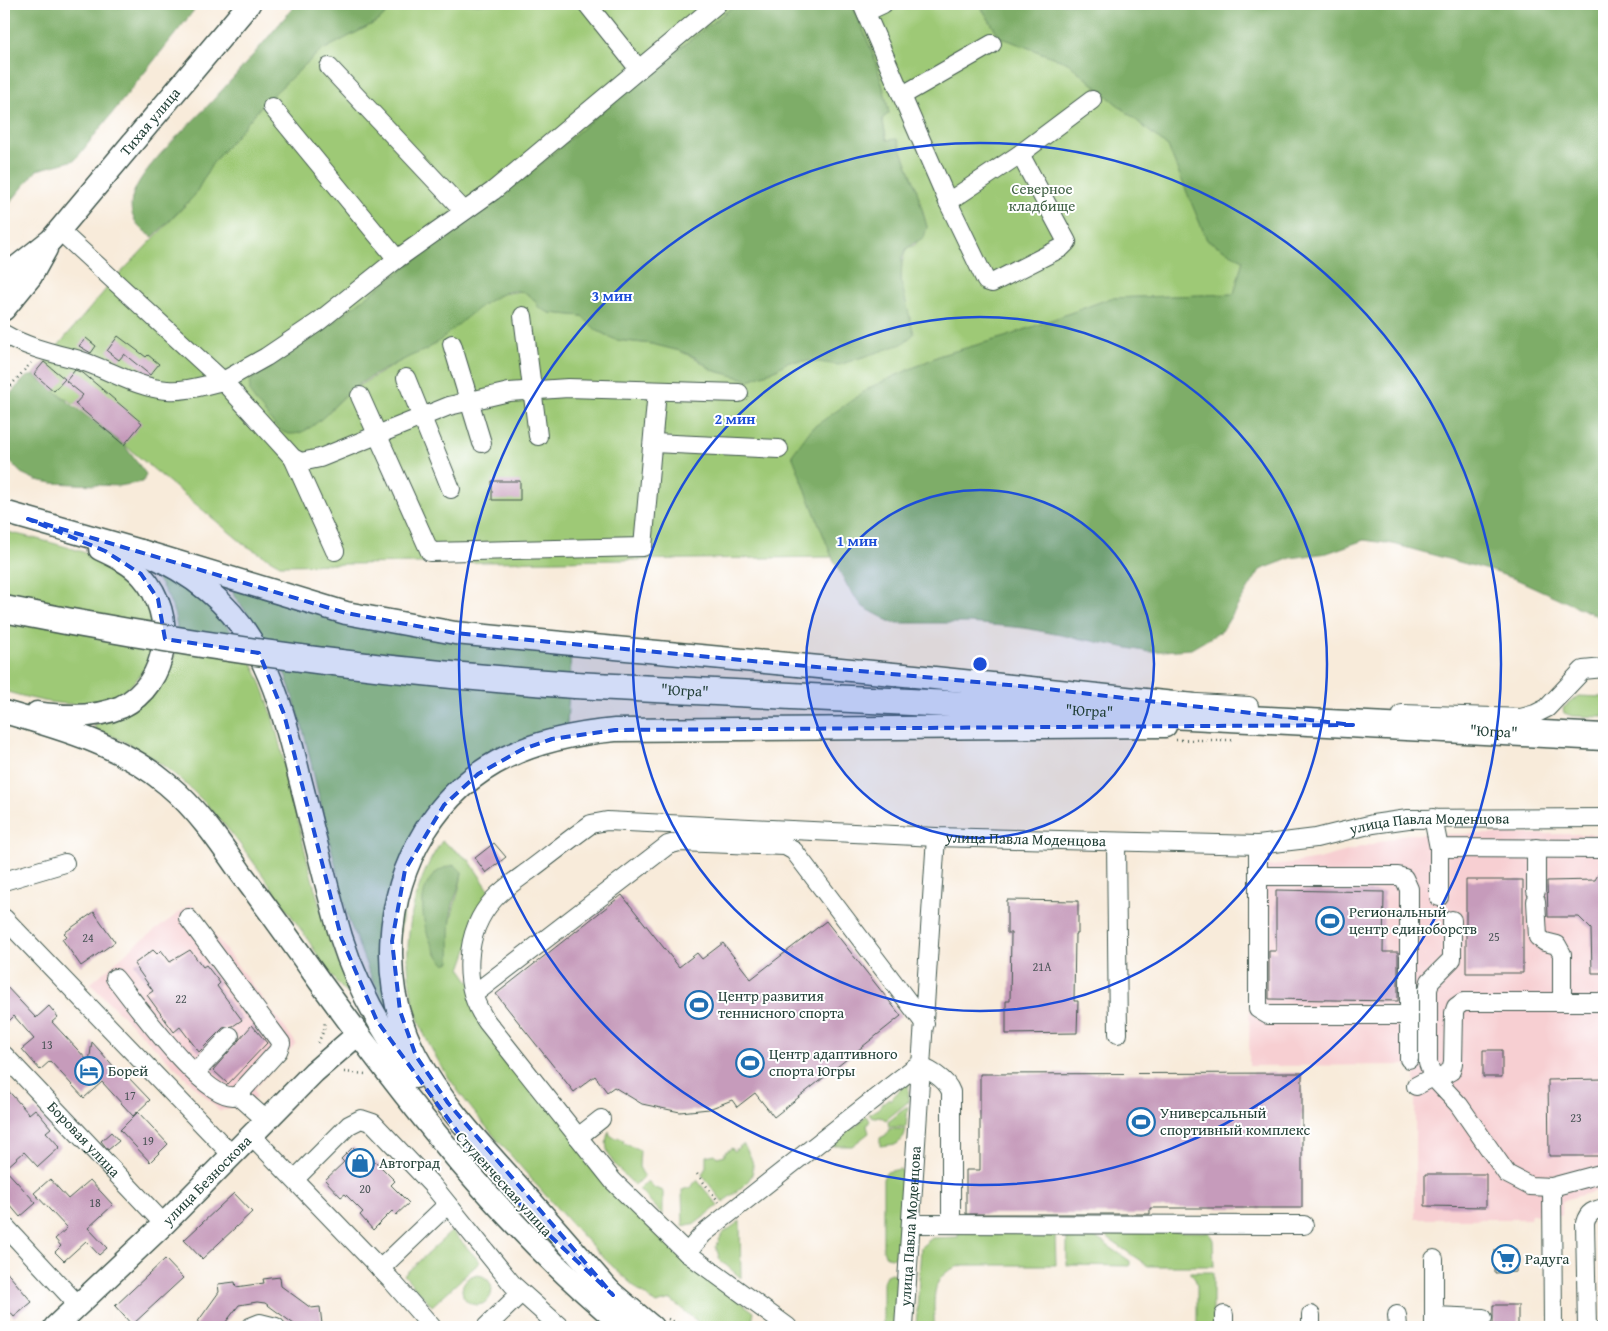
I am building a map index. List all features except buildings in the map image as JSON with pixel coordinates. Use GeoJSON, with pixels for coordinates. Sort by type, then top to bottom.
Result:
{"type":"FeatureCollection","features":[{"type":"Feature","properties":{"kind":"highway","name":"\"Югра\""},"geometry":{"type":"LineString","coordinates":[[4,609],[145,636],[311,660],[488,679],[1604,737]]}},
{"type":"Feature","properties":{"kind":"main road","name":"Тихая улица"},"geometry":{"type":"LineString","coordinates":[[56,235],[249,4]]}},
{"type":"Feature","properties":{"kind":"main road"},"geometry":{"type":"LineString","coordinates":[[4,284],[18,266],[56,235]]}},
{"type":"Feature","properties":{"kind":"main road"},"geometry":{"type":"LineString","coordinates":[[4,309],[31,276],[56,235]]}},
{"type":"Feature","properties":{"kind":"main road"},"geometry":{"type":"LineString","coordinates":[[4,512],[141,550],[346,613],[455,632],[1144,699],[1353,725]]}},
{"type":"Feature","properties":{"kind":"main road"},"geometry":{"type":"LineString","coordinates":[[4,710],[68,715],[108,712],[121,706],[144,689],[158,666],[164,646],[162,612],[152,588],[141,574],[105,552],[28,519]]}},
{"type":"Feature","properties":{"kind":"main road","name":"Студенческая улица"},"geometry":{"type":"LineString","coordinates":[[141,550],[187,574],[218,599],[233,615],[263,658],[284,714],[341,937],[357,980],[377,1021],[423,1089],[470,1149],[547,1232],[613,1295],[652,1327]]}},
{"type":"Feature","properties":{"kind":"main road","name":"Студенческая улица"},"geometry":{"type":"LineString","coordinates":[[4,710],[110,749],[142,766],[166,783],[204,822],[358,1034],[418,1113],[492,1201],[561,1272],[625,1327]]}},
{"type":"Feature","properties":{"kind":"main road"},"geometry":{"type":"LineString","coordinates":[[613,1295],[494,1159],[448,1103],[416,1056],[400,1011],[393,980],[392,941],[398,894],[405,870],[416,846],[444,805],[478,774],[498,760],[552,739],[583,733],[615,730],[1353,725]]}},
{"type":"Feature","properties":{"kind":"main road","name":"улица Безноскова"},"geometry":{"type":"LineString","coordinates":[[55,1327],[164,1224],[314,1072],[358,1034]]}},
{"type":"Feature","properties":{"kind":"street"},"geometry":{"type":"LineString","coordinates":[[586,4],[638,68]]}},
{"type":"Feature","properties":{"kind":"street"},"geometry":{"type":"LineString","coordinates":[[4,334],[51,354],[80,360],[154,388],[167,390],[187,389],[223,381],[266,357],[318,322],[397,259],[493,191],[717,4]]}},
{"type":"Feature","properties":{"kind":"street"},"geometry":{"type":"LineString","coordinates":[[883,4],[864,8],[948,202],[986,281],[992,283],[1061,248],[1067,242],[1020,154]]}},
{"type":"Feature","properties":{"kind":"street"},"geometry":{"type":"LineString","coordinates":[[903,95],[992,44]]}},
{"type":"Feature","properties":{"kind":"street"},"geometry":{"type":"LineString","coordinates":[[329,67],[464,211]]}},
{"type":"Feature","properties":{"kind":"street"},"geometry":{"type":"LineString","coordinates":[[948,202],[1020,154],[1092,100]]}},
{"type":"Feature","properties":{"kind":"street"},"geometry":{"type":"LineString","coordinates":[[272,107],[397,259]]}},
{"type":"Feature","properties":{"kind":"street"},"geometry":{"type":"LineString","coordinates":[[56,235],[223,381],[293,458],[335,551]]}},
{"type":"Feature","properties":{"kind":"street"},"geometry":{"type":"LineString","coordinates":[[523,316],[538,436]]}},
{"type":"Feature","properties":{"kind":"street"},"geometry":{"type":"LineString","coordinates":[[452,344],[482,443]]}},
{"type":"Feature","properties":{"kind":"street"},"geometry":{"type":"LineString","coordinates":[[406,378],[451,489]]}},
{"type":"Feature","properties":{"kind":"street"},"geometry":{"type":"LineString","coordinates":[[293,458],[301,462],[311,462],[422,416],[470,400],[532,390],[568,388],[739,393]]}},
{"type":"Feature","properties":{"kind":"street"},"geometry":{"type":"LineString","coordinates":[[360,396],[430,552],[644,547],[657,391]]}},
{"type":"Feature","properties":{"kind":"street"},"geometry":{"type":"LineString","coordinates":[[653,443],[779,449]]}},
{"type":"Feature","properties":{"kind":"street"},"geometry":{"type":"LineString","coordinates":[[1455,730],[1524,718],[1547,708],[1583,670],[1604,668]]}},
{"type":"Feature","properties":{"kind":"street"},"geometry":{"type":"LineString","coordinates":[[1144,699],[1339,712],[1524,718]]}},
{"type":"Feature","properties":{"kind":"street"},"geometry":{"type":"LineString","coordinates":[[1433,818],[1439,848],[1440,897]]}},
{"type":"Feature","properties":{"kind":"street","name":"улица Павла Моденцова"},"geometry":{"type":"LineString","coordinates":[[904,1327],[936,837],[1258,845],[1316,838],[1390,820],[1433,818],[1604,818]]}},
{"type":"Feature","properties":{"kind":"street"},"geometry":{"type":"LineString","coordinates":[[508,969],[495,970],[480,967],[474,963],[470,957],[476,928],[494,899],[584,829],[598,821],[936,837]]}},
{"type":"Feature","properties":{"kind":"street"},"geometry":{"type":"LineString","coordinates":[[474,994],[668,845],[679,842],[785,846],[794,851],[925,1024]]}},
{"type":"Feature","properties":{"kind":"street"},"geometry":{"type":"LineString","coordinates":[[1116,842],[1118,1034]]}},
{"type":"Feature","properties":{"kind":"street"},"geometry":{"type":"LineString","coordinates":[[1258,845],[1257,1003],[1260,1012],[1268,1015],[1409,1015]]}},
{"type":"Feature","properties":{"kind":"street"},"geometry":{"type":"LineString","coordinates":[[1439,848],[1604,849]]}},
{"type":"Feature","properties":{"kind":"street"},"geometry":{"type":"LineString","coordinates":[[1536,848],[1538,936],[1545,942],[1557,945],[1562,954],[1562,1002]]}},
{"type":"Feature","properties":{"kind":"street"},"geometry":{"type":"LineString","coordinates":[[4,881],[65,862]]}},
{"type":"Feature","properties":{"kind":"street"},"geometry":{"type":"LineString","coordinates":[[1258,876],[1398,876],[1404,878],[1409,889],[1409,1059]]}},
{"type":"Feature","properties":{"kind":"street"},"geometry":{"type":"LineString","coordinates":[[4,918],[233,1156]]}},
{"type":"Feature","properties":{"kind":"street"},"geometry":{"type":"LineString","coordinates":[[115,978],[175,1053],[195,1073],[222,1095],[229,1098],[238,1095],[278,1051],[281,1043],[188,918]]}},
{"type":"Feature","properties":{"kind":"street"},"geometry":{"type":"LineString","coordinates":[[1452,920],[1452,959],[1430,981],[1428,990],[1428,1063],[1433,1077],[1454,1100],[1507,1174],[1530,1186],[1552,1187],[1604,1174]]}},
{"type":"Feature","properties":{"kind":"street"},"geometry":{"type":"LineString","coordinates":[[471,946],[470,967],[474,994],[482,1015],[612,1181],[687,1253],[788,1327]]}},
{"type":"Feature","properties":{"kind":"street"},"geometry":{"type":"LineString","coordinates":[[895,985],[913,986],[919,984],[928,974]]}},
{"type":"Feature","properties":{"kind":"street"},"geometry":{"type":"LineString","coordinates":[[1454,1100],[1454,1013],[1456,1007],[1463,1002],[1604,1002]]}},
{"type":"Feature","properties":{"kind":"street"},"geometry":{"type":"LineString","coordinates":[[195,1073],[230,1036]]}},
{"type":"Feature","properties":{"kind":"street","name":"Боровая улица"},"geometry":{"type":"LineString","coordinates":[[4,1055],[164,1224]]}},
{"type":"Feature","properties":{"kind":"street"},"geometry":{"type":"LineString","coordinates":[[1433,1077],[1447,1075],[1453,1063]]}},
{"type":"Feature","properties":{"kind":"street"},"geometry":{"type":"LineString","coordinates":[[687,1253],[703,1234],[909,1069],[922,1066],[945,1082],[951,1092],[951,1224]]}},
{"type":"Feature","properties":{"kind":"street"},"geometry":{"type":"LineString","coordinates":[[238,1095],[295,1179],[380,1268],[432,1327]]}},
{"type":"Feature","properties":{"kind":"street"},"geometry":{"type":"LineString","coordinates":[[295,1179],[349,1125],[361,1119],[373,1123],[427,1180],[521,1293],[560,1327]]}},
{"type":"Feature","properties":{"kind":"street"},"geometry":{"type":"LineString","coordinates":[[578,1137],[601,1119]]}},
{"type":"Feature","properties":{"kind":"street"},"geometry":{"type":"LineString","coordinates":[[1552,1187],[1553,1327]]}},
{"type":"Feature","properties":{"kind":"street"},"geometry":{"type":"LineString","coordinates":[[380,1268],[447,1205]]}},
{"type":"Feature","properties":{"kind":"street"},"geometry":{"type":"LineString","coordinates":[[1587,1327],[1585,1223],[1587,1215],[1592,1211],[1604,1208]]}},
{"type":"Feature","properties":{"kind":"street"},"geometry":{"type":"LineString","coordinates":[[911,1224],[1304,1224]]}},
{"type":"Feature","properties":{"kind":"street"},"geometry":{"type":"LineString","coordinates":[[4,1225],[78,1305]]}},
{"type":"Feature","properties":{"kind":"street"},"geometry":{"type":"LineString","coordinates":[[1434,1259],[1434,1322],[1483,1318]]}},
{"type":"Feature","properties":{"kind":"street"},"geometry":{"type":"LineString","coordinates":[[486,1327],[521,1293]]}},
{"type":"Feature","properties":{"kind":"street"},"geometry":{"type":"LineString","coordinates":[[250,1327],[260,1323],[276,1327]]}},
{"type":"Feature","properties":{"kind":"path"},"geometry":{"type":"LineString","coordinates":[[4,393],[37,356]]}},
{"type":"Feature","properties":{"kind":"path"},"geometry":{"type":"LineString","coordinates":[[1175,740],[1242,740]]}},
{"type":"Feature","properties":{"kind":"path"},"geometry":{"type":"LineString","coordinates":[[315,1047],[324,1030],[324,1018]]}},
{"type":"Feature","properties":{"kind":"path"},"geometry":{"type":"LineString","coordinates":[[339,1072],[358,1071],[370,1076]]}},
{"type":"Feature","properties":{"kind":"path"},"geometry":{"type":"LineString","coordinates":[[697,1174],[728,1214]]}},
{"type":"Feature","properties":{"kind":"highlighted area"},"geometry":{"type":"Polygon","coordinates":[[[28,519],[346,613],[455,633],[1030,687],[1353,725],[615,730],[552,739],[523,749],[478,774],[444,805],[405,870],[392,941],[400,1011],[416,1056],[448,1103],[613,1295],[547,1233],[470,1149],[377,1021],[341,937],[284,714],[259,653],[165,639],[158,599],[141,574],[105,551],[28,519]]]}},
{"type":"Feature","properties":{"kind":"shaded area"},"geometry":{"type":"Polygon","coordinates":[[[1407,834],[1604,834],[1604,1189],[1567,1199],[1562,1203],[1562,1215],[1531,1215],[1530,1219],[1415,1219],[1415,1065],[1249,1066],[1251,866],[1273,866],[1319,859],[1407,834]]]}},
{"type":"Feature","properties":{"kind":"shaded area"},"geometry":{"type":"Polygon","coordinates":[[[191,904],[296,1043],[254,1089],[256,1097],[240,1111],[233,1107],[220,1111],[90,984],[135,945],[191,904]]]}},
{"type":"Feature","properties":{"kind":"green space"},"geometry":{"type":"Polygon","coordinates":[[[4,4],[199,4],[75,160],[37,170],[4,210],[4,4]]]}},
{"type":"Feature","properties":{"kind":"green space"},"geometry":{"type":"Polygon","coordinates":[[[296,4],[394,4],[380,20],[319,52],[263,104],[212,164],[194,196],[153,237],[139,226],[131,211],[132,198],[136,186],[155,160],[225,87],[296,4]]]}},
{"type":"Feature","properties":{"kind":"green space","name":"Северное кладбище"},"geometry":{"type":"Polygon","coordinates":[[[394,4],[736,4],[628,89],[495,200],[296,350],[252,379],[319,421],[350,391],[404,359],[432,346],[480,305],[502,294],[522,291],[534,297],[550,313],[582,316],[596,330],[616,340],[652,344],[680,351],[697,359],[712,370],[749,380],[775,370],[789,361],[811,361],[914,334],[903,291],[901,269],[907,248],[915,245],[927,227],[915,184],[898,140],[887,140],[882,119],[889,113],[882,84],[869,44],[852,4],[979,4],[1000,37],[1068,63],[1168,147],[1207,240],[1243,260],[1234,294],[1111,298],[1005,337],[941,355],[871,387],[792,455],[832,557],[280,565],[245,545],[75,404],[54,391],[34,374],[113,281],[194,196],[212,164],[263,104],[319,52],[380,20],[394,4]]]}},
{"type":"Feature","properties":{"kind":"green space"},"geometry":{"type":"Polygon","coordinates":[[[736,4],[852,4],[869,44],[882,84],[889,113],[882,119],[887,140],[897,139],[915,184],[927,227],[924,237],[907,248],[902,257],[901,282],[914,334],[902,344],[839,365],[811,361],[789,361],[775,370],[749,380],[712,370],[697,358],[680,351],[652,344],[616,340],[596,330],[582,316],[550,313],[539,308],[528,295],[516,291],[501,294],[470,315],[429,348],[408,357],[362,383],[349,392],[308,429],[300,433],[287,434],[275,425],[251,395],[250,384],[252,379],[296,350],[495,200],[628,89],[736,4]]]}},
{"type":"Feature","properties":{"kind":"green space"},"geometry":{"type":"Polygon","coordinates":[[[979,4],[1604,4],[1604,619],[1518,580],[1492,571],[1393,544],[1364,540],[1327,553],[1291,558],[1260,570],[1222,631],[1191,649],[1149,652],[1024,628],[970,623],[893,623],[863,607],[849,589],[832,557],[792,455],[812,428],[871,387],[941,355],[1005,337],[1111,298],[1234,294],[1243,260],[1207,240],[1168,147],[1068,63],[1000,37],[979,4]]]}},
{"type":"Feature","properties":{"kind":"green space"},"geometry":{"type":"Polygon","coordinates":[[[34,375],[124,445],[146,474],[143,482],[119,486],[52,483],[36,480],[21,473],[5,453],[4,405],[10,394],[26,377],[34,375]]]}},
{"type":"Feature","properties":{"kind":"green space"},"geometry":{"type":"Polygon","coordinates":[[[4,531],[69,548],[104,560],[128,575],[141,591],[149,608],[153,627],[152,645],[147,663],[137,679],[123,691],[104,700],[92,703],[66,704],[4,691],[4,531]]]}},
{"type":"Feature","properties":{"kind":"green space"},"geometry":{"type":"Polygon","coordinates":[[[155,568],[188,590],[227,625],[246,652],[255,670],[270,707],[315,889],[331,941],[351,991],[349,995],[329,973],[259,870],[214,813],[189,787],[161,764],[130,745],[96,730],[94,726],[108,716],[147,697],[161,685],[169,670],[177,643],[177,630],[172,605],[151,570],[155,568]]]}},
{"type":"Feature","properties":{"kind":"green space"},"geometry":{"type":"Polygon","coordinates":[[[236,590],[571,651],[567,725],[532,735],[418,826],[387,1007],[371,977],[348,918],[303,729],[286,676],[262,632],[234,596],[233,591],[236,590]]]}},
{"type":"Feature","properties":{"kind":"green space"},"geometry":{"type":"Polygon","coordinates":[[[1578,696],[1604,697],[1604,717],[1572,716],[1564,713],[1563,708],[1578,696]]]}},
{"type":"Feature","properties":{"kind":"green space"},"geometry":{"type":"Polygon","coordinates":[[[442,841],[469,860],[489,890],[461,969],[604,1182],[678,1255],[754,1312],[751,1327],[704,1327],[671,1300],[656,1304],[592,1246],[491,1133],[452,1082],[430,1046],[419,1021],[412,996],[408,969],[408,942],[412,915],[418,889],[442,841]],[[455,865],[435,873],[433,944],[436,955],[450,952],[449,930],[462,872],[455,865]]]}},
{"type":"Feature","properties":{"kind":"green space"},"geometry":{"type":"Polygon","coordinates":[[[455,865],[462,872],[451,914],[450,962],[445,964],[436,953],[429,939],[423,908],[424,893],[430,880],[440,870],[455,865]]]}},
{"type":"Feature","properties":{"kind":"green space"},"geometry":{"type":"Polygon","coordinates":[[[909,1081],[908,1102],[886,1120],[879,1116],[872,1118],[869,1114],[882,1106],[881,1104],[889,1098],[890,1100],[909,1081]]]}},
{"type":"Feature","properties":{"kind":"green space"},"geometry":{"type":"Polygon","coordinates":[[[908,1106],[906,1127],[889,1127],[888,1122],[908,1106]]]}},
{"type":"Feature","properties":{"kind":"green space"},"geometry":{"type":"Polygon","coordinates":[[[866,1116],[870,1120],[867,1126],[869,1133],[852,1146],[827,1146],[841,1138],[866,1116]]]}},
{"type":"Feature","properties":{"kind":"green space"},"geometry":{"type":"Polygon","coordinates":[[[889,1129],[906,1129],[904,1136],[897,1144],[880,1146],[880,1138],[886,1135],[889,1129]]]}},
{"type":"Feature","properties":{"kind":"green space"},"geometry":{"type":"Polygon","coordinates":[[[609,1131],[610,1135],[616,1139],[618,1137],[624,1141],[623,1143],[640,1150],[639,1167],[644,1176],[635,1185],[612,1161],[607,1147],[609,1131]]]}},
{"type":"Feature","properties":{"kind":"green space"},"geometry":{"type":"Polygon","coordinates":[[[743,1144],[753,1163],[751,1177],[740,1189],[723,1202],[702,1175],[706,1167],[706,1156],[715,1154],[717,1157],[725,1155],[725,1152],[732,1148],[734,1151],[743,1144]]]}},
{"type":"Feature","properties":{"kind":"green space"},"geometry":{"type":"Polygon","coordinates":[[[900,1169],[907,1176],[902,1254],[891,1258],[886,1256],[883,1250],[883,1179],[886,1172],[900,1169]]]}},
{"type":"Feature","properties":{"kind":"green space"},"geometry":{"type":"Polygon","coordinates":[[[697,1180],[718,1206],[696,1223],[683,1226],[682,1190],[691,1187],[697,1180]]]}},
{"type":"Feature","properties":{"kind":"green space"},"geometry":{"type":"Polygon","coordinates":[[[648,1181],[655,1188],[663,1191],[663,1215],[639,1189],[648,1181]]]}},
{"type":"Feature","properties":{"kind":"green space"},"geometry":{"type":"Polygon","coordinates":[[[740,1221],[741,1278],[720,1260],[716,1247],[722,1234],[740,1221]]]}},
{"type":"Feature","properties":{"kind":"green space"},"geometry":{"type":"Polygon","coordinates":[[[959,1230],[1055,1233],[1056,1265],[964,1265],[952,1269],[944,1274],[936,1288],[934,1297],[934,1327],[916,1327],[921,1247],[932,1238],[958,1237],[959,1230]]]}},
{"type":"Feature","properties":{"kind":"green space"},"geometry":{"type":"Polygon","coordinates":[[[1069,1230],[1085,1230],[1130,1261],[1130,1266],[1067,1265],[1067,1233],[1069,1230]]]}},
{"type":"Feature","properties":{"kind":"green space"},"geometry":{"type":"Polygon","coordinates":[[[1102,1230],[1209,1232],[1213,1240],[1214,1266],[1148,1266],[1103,1235],[1102,1230]]]}},
{"type":"Feature","properties":{"kind":"green space"},"geometry":{"type":"Polygon","coordinates":[[[452,1231],[480,1262],[432,1306],[404,1275],[452,1231]]]}},
{"type":"Feature","properties":{"kind":"green space"},"geometry":{"type":"Polygon","coordinates":[[[1190,1272],[1213,1272],[1213,1327],[1197,1327],[1197,1285],[1195,1278],[1190,1272]]]}},
{"type":"Feature","properties":{"kind":"green space"},"geometry":{"type":"Polygon","coordinates":[[[891,1273],[900,1280],[897,1327],[883,1327],[883,1282],[886,1275],[891,1273]]]}},
{"type":"Feature","properties":{"kind":"green space"},"geometry":{"type":"Polygon","coordinates":[[[477,1275],[483,1276],[491,1284],[491,1296],[483,1304],[477,1305],[471,1304],[463,1296],[462,1290],[463,1284],[471,1276],[477,1275]]]}},
{"type":"Feature","properties":{"kind":"place","name":"Региональный центр единоборств"},"geometry":{"type":"Point","coordinates":[1330,921]}},
{"type":"Feature","properties":{"kind":"place","name":"Центр развития теннисного спорта"},"geometry":{"type":"Point","coordinates":[699,1005]}},
{"type":"Feature","properties":{"kind":"place","name":"Центр адаптивного спорта Югры"},"geometry":{"type":"Point","coordinates":[750,1063]}},
{"type":"Feature","properties":{"kind":"place","name":"Борей"},"geometry":{"type":"Point","coordinates":[89,1071]}},
{"type":"Feature","properties":{"kind":"place","name":"Универсальный спортивный комплекс"},"geometry":{"type":"Point","coordinates":[1141,1122]}},
{"type":"Feature","properties":{"kind":"place","name":"Автоград"},"geometry":{"type":"Point","coordinates":[360,1163]}},
{"type":"Feature","properties":{"kind":"place","name":"Радуга"},"geometry":{"type":"Point","coordinates":[1506,1259]}}]}
